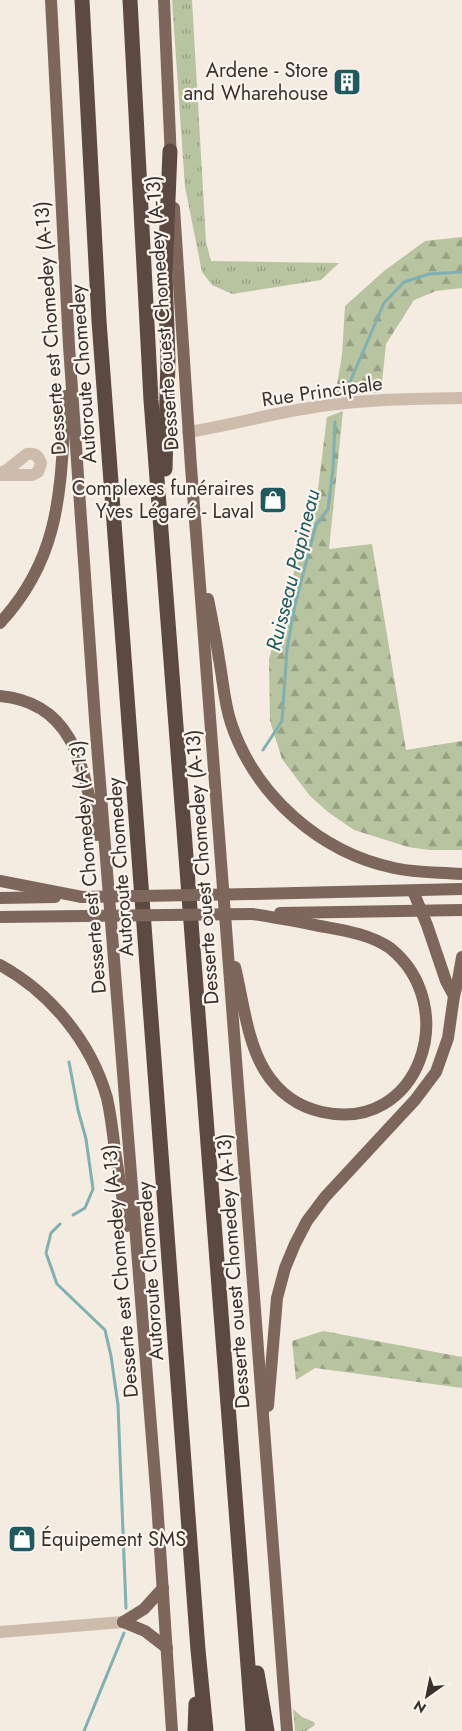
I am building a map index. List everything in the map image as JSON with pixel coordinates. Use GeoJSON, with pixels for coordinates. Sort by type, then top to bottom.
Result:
{"type":"FeatureCollection","features":[{"type":"Feature","properties":{"kind":"highway","name":"Autoroute Chomedey"},"geometry":{"type":"LineString","coordinates":[[82,0],[99,321],[198,1650],[206,1731]]}},
{"type":"Feature","properties":{"kind":"highway"},"geometry":{"type":"LineString","coordinates":[[130,0],[151,400],[253,1731]]}},
{"type":"Feature","properties":{"kind":"highway"},"geometry":{"type":"LineString","coordinates":[[162,548],[168,360],[165,273],[170,151]]}},
{"type":"Feature","properties":{"kind":"highway"},"geometry":{"type":"LineString","coordinates":[[242,1581],[267,1731]]}},
{"type":"Feature","properties":{"kind":"highway"},"geometry":{"type":"LineString","coordinates":[[195,1731],[198,1650]]}},
{"type":"Feature","properties":{"kind":"main road","name":"Desserte est Chomedey (A-13)"},"geometry":{"type":"LineString","coordinates":[[51,0],[69,346],[95,720],[163,1588],[172,1731]]}},
{"type":"Feature","properties":{"kind":"main road","name":"Desserte ouest Chomedey (A-13)"},"geometry":{"type":"LineString","coordinates":[[164,0],[170,151],[188,432],[287,1731]]}},
{"type":"Feature","properties":{"kind":"main road"},"geometry":{"type":"LineString","coordinates":[[0,623],[17,603],[31,580],[44,553],[54,525],[60,490],[69,346]]}},
{"type":"Feature","properties":{"kind":"main road"},"geometry":{"type":"LineString","coordinates":[[197,543],[224,694],[231,722],[247,759],[268,790],[290,813],[314,833],[351,854],[381,865],[402,870],[462,874]]}},
{"type":"Feature","properties":{"kind":"main road"},"geometry":{"type":"LineString","coordinates":[[0,696],[24,701],[44,712],[60,726],[73,744],[85,774],[108,884]]}},
{"type":"Feature","properties":{"kind":"main road"},"geometry":{"type":"LineString","coordinates":[[0,881],[82,897]]}},
{"type":"Feature","properties":{"kind":"main road"},"geometry":{"type":"LineString","coordinates":[[0,898],[462,889]]}},
{"type":"Feature","properties":{"kind":"main road"},"geometry":{"type":"LineString","coordinates":[[413,891],[446,981],[454,996]]}},
{"type":"Feature","properties":{"kind":"main road"},"geometry":{"type":"LineString","coordinates":[[0,918],[462,910]]}},
{"type":"Feature","properties":{"kind":"main road"},"geometry":{"type":"LineString","coordinates":[[225,925],[256,1052],[265,1071],[282,1092],[294,1101],[310,1108],[326,1113],[343,1115],[372,1109],[404,1090],[421,1067],[429,1049],[432,1032],[432,1014],[429,999],[418,976],[408,963],[384,944],[360,934],[252,914]]}},
{"type":"Feature","properties":{"kind":"main road"},"geometry":{"type":"LineString","coordinates":[[265,1446],[275,1311],[288,1260],[303,1229],[325,1197],[415,1100],[432,1078],[441,1062],[448,1038],[462,956]]}},
{"type":"Feature","properties":{"kind":"main road"},"geometry":{"type":"LineString","coordinates":[[0,965],[27,982],[61,1014],[83,1044],[99,1076],[110,1110],[142,1319]]}},
{"type":"Feature","properties":{"kind":"main road"},"geometry":{"type":"LineString","coordinates":[[123,1622],[144,1609],[163,1588]]}},
{"type":"Feature","properties":{"kind":"main road"},"geometry":{"type":"LineString","coordinates":[[123,1622],[145,1631],[167,1648]]}},
{"type":"Feature","properties":{"kind":"street","name":"Rue Principale"},"geometry":{"type":"LineString","coordinates":[[188,432],[333,404],[363,401],[462,398]]}},
{"type":"Feature","properties":{"kind":"street"},"geometry":{"type":"LineString","coordinates":[[0,1632],[123,1622]]}},
{"type":"Feature","properties":{"kind":"green space"},"geometry":{"type":"Polygon","coordinates":[[[172,0],[192,0],[206,242],[211,261],[339,263],[321,280],[232,294],[212,285],[202,272],[185,187],[172,0]]]}},
{"type":"Feature","properties":{"kind":"green space"},"geometry":{"type":"Polygon","coordinates":[[[462,237],[462,288],[436,291],[414,300],[386,344],[381,392],[335,397],[342,355],[345,306],[384,271],[425,241],[462,237]]]}},
{"type":"Feature","properties":{"kind":"green space"},"geometry":{"type":"Polygon","coordinates":[[[343,411],[329,549],[372,544],[406,750],[462,741],[462,850],[429,850],[408,847],[354,830],[328,812],[310,796],[282,759],[270,721],[269,659],[318,489],[327,417],[343,411]]]}},
{"type":"Feature","properties":{"kind":"green space"},"geometry":{"type":"Polygon","coordinates":[[[323,1331],[462,1357],[462,1388],[315,1368],[296,1380],[292,1341],[323,1331]]]}},
{"type":"Feature","properties":{"kind":"green space"},"geometry":{"type":"Polygon","coordinates":[[[293,1709],[302,1717],[314,1722],[315,1725],[306,1731],[295,1731],[293,1709]]]}},
{"type":"Feature","properties":{"kind":"waterway","name":"Ruisseau Papineau"},"geometry":{"type":"LineString","coordinates":[[344,396],[384,303],[404,282],[429,274],[462,272]]}},
{"type":"Feature","properties":{"kind":"waterway","name":"Ruisseau Papineau"},"geometry":{"type":"LineString","coordinates":[[263,750],[282,721],[287,649],[295,605],[316,525],[328,509],[333,469],[335,422]]}},
{"type":"Feature","properties":{"kind":"waterway"},"geometry":{"type":"LineString","coordinates":[[69,1062],[78,1110],[86,1139],[93,1189],[85,1208],[73,1215]]}},
{"type":"Feature","properties":{"kind":"waterway"},"geometry":{"type":"LineString","coordinates":[[60,1224],[51,1233],[46,1253],[57,1284],[105,1330],[111,1356],[118,1405],[126,1608]]}},
{"type":"Feature","properties":{"kind":"waterway"},"geometry":{"type":"LineString","coordinates":[[84,1731],[124,1633]]}},
{"type":"Feature","properties":{"kind":"place","name":"Ardene - Store and Wharehouse"},"geometry":{"type":"Point","coordinates":[347,82]}},
{"type":"Feature","properties":{"kind":"place","name":"Complexes funéraires Yves Légaré - Laval"},"geometry":{"type":"Point","coordinates":[273,500]}},
{"type":"Feature","properties":{"kind":"place","name":"Équipement SMS"},"geometry":{"type":"Point","coordinates":[22,1539]}}]}
